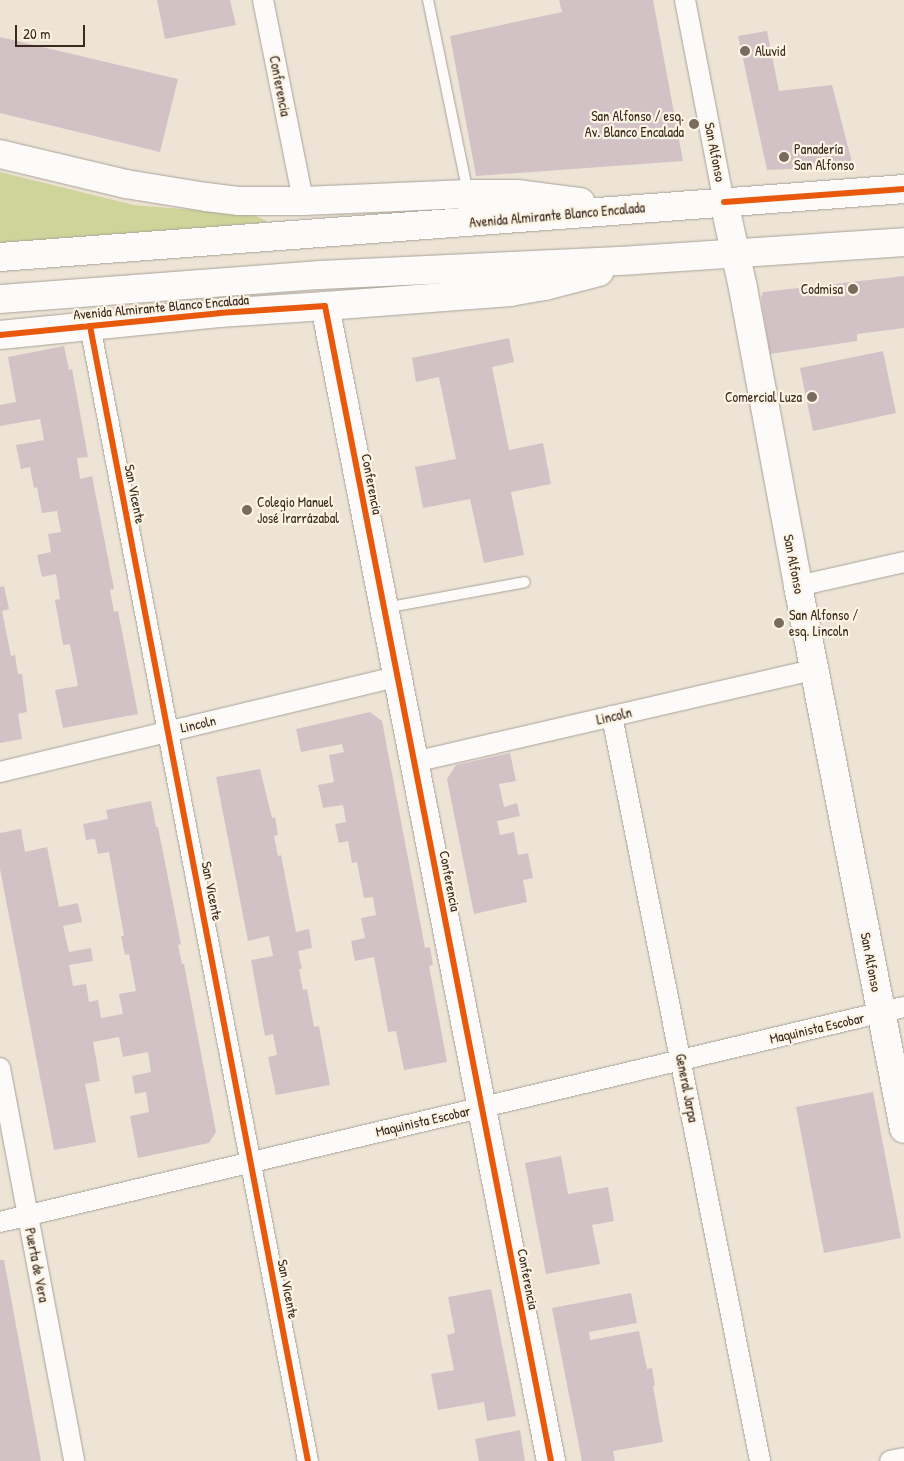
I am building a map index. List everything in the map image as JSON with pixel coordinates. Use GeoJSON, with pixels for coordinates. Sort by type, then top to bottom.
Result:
{"type":"FeatureCollection","features":[{"type":"Feature","properties":{"kind":"street","name":"Conferencia"},"geometry":{"type":"LineString","coordinates":[[263,0],[303,201]]}},
{"type":"Feature","properties":{"kind":"street","name":"San Alfonso"},"geometry":{"type":"LineString","coordinates":[[685,0],[724,202],[736,253],[814,670],[893,1010],[904,1129]]}},
{"type":"Feature","properties":{"kind":"street"},"geometry":{"type":"LineString","coordinates":[[0,154],[126,184],[238,201],[303,201],[468,194],[553,198],[621,210]]}},
{"type":"Feature","properties":{"kind":"street","name":"Avenida Almirante Blanco Encalada"},"geometry":{"type":"LineString","coordinates":[[0,257],[904,189]]}},
{"type":"Feature","properties":{"kind":"street","name":"Avenida Almirante Blanco Encalada"},"geometry":{"type":"LineString","coordinates":[[0,298],[320,275],[636,260],[904,242]]}},
{"type":"Feature","properties":{"kind":"street","name":"Avenida Almirante Blanco Encalada"},"geometry":{"type":"LineString","coordinates":[[0,336],[90,326],[510,292],[579,278],[636,260]]}},
{"type":"Feature","properties":{"kind":"street","name":"Conferencia"},"geometry":{"type":"LineString","coordinates":[[325,306],[551,1461]]}},
{"type":"Feature","properties":{"kind":"street","name":"San Vicente"},"geometry":{"type":"LineString","coordinates":[[90,326],[308,1461]]}},
{"type":"Feature","properties":{"kind":"street"},"geometry":{"type":"LineString","coordinates":[[798,586],[904,562]]}},
{"type":"Feature","properties":{"kind":"street","name":"Lincoln"},"geometry":{"type":"LineString","coordinates":[[414,762],[814,670]]}},
{"type":"Feature","properties":{"kind":"street","name":"Lincoln"},"geometry":{"type":"LineString","coordinates":[[0,772],[397,677]]}},
{"type":"Feature","properties":{"kind":"street","name":"General Jarpa"},"geometry":{"type":"LineString","coordinates":[[612,716],[760,1461]]}},
{"type":"Feature","properties":{"kind":"street","name":"Maquinista Escobar"},"geometry":{"type":"LineString","coordinates":[[0,1222],[893,1010]]}},
{"type":"Feature","properties":{"kind":"street","name":"Puerta de Vera"},"geometry":{"type":"LineString","coordinates":[[0,1068],[74,1461]]}},
{"type":"Feature","properties":{"kind":"street"},"geometry":{"type":"LineString","coordinates":[[890,1461],[904,1458]]}},
{"type":"Feature","properties":{"kind":"lane"},"geometry":{"type":"LineString","coordinates":[[428,0],[468,194]]}},
{"type":"Feature","properties":{"kind":"lane"},"geometry":{"type":"LineString","coordinates":[[384,608],[525,582]]}},
{"type":"Feature","properties":{"kind":"green space"},"geometry":{"type":"Polygon","coordinates":[[[0,172],[134,205],[254,215],[268,222],[0,246],[0,172]]]}},
{"type":"Feature","properties":{"kind":"building"},"geometry":{"type":"Polygon","coordinates":[[[157,0],[230,0],[236,25],[165,39],[157,0]]]}},
{"type":"Feature","properties":{"kind":"building"},"geometry":{"type":"Polygon","coordinates":[[[559,0],[653,0],[683,161],[476,176],[450,36],[562,12],[559,0]]]}},
{"type":"Feature","properties":{"kind":"building"},"geometry":{"type":"Polygon","coordinates":[[[767,31],[779,91],[832,85],[853,166],[767,170],[738,36],[767,31]]]}},
{"type":"Feature","properties":{"kind":"building"},"geometry":{"type":"Polygon","coordinates":[[[0,37],[178,79],[160,152],[0,113],[0,37]]]}},
{"type":"Feature","properties":{"kind":"building"},"geometry":{"type":"Polygon","coordinates":[[[904,276],[904,328],[857,334],[857,341],[770,354],[761,298],[763,292],[904,276]]]}},
{"type":"Feature","properties":{"kind":"building"},"geometry":{"type":"Polygon","coordinates":[[[509,338],[514,362],[492,367],[509,450],[543,443],[551,484],[511,492],[524,555],[484,563],[470,499],[423,508],[415,467],[456,459],[439,377],[416,382],[412,358],[509,338]]]}},
{"type":"Feature","properties":{"kind":"building"},"geometry":{"type":"Polygon","coordinates":[[[64,346],[69,370],[72,369],[88,457],[77,458],[80,479],[92,476],[114,589],[110,590],[114,612],[118,611],[138,714],[63,728],[55,690],[78,686],[70,644],[63,645],[55,600],[60,599],[56,574],[42,577],[37,555],[51,552],[48,534],[61,532],[57,511],[42,513],[37,487],[34,488],[30,467],[21,469],[16,445],[44,440],[40,419],[0,426],[0,405],[16,402],[8,357],[64,346]]]}},
{"type":"Feature","properties":{"kind":"building"},"geometry":{"type":"Polygon","coordinates":[[[883,351],[896,413],[813,431],[800,368],[883,351]]]}},
{"type":"Feature","properties":{"kind":"building"},"geometry":{"type":"Polygon","coordinates":[[[4,586],[9,609],[2,611],[11,656],[15,655],[18,674],[22,674],[27,712],[18,714],[22,739],[0,743],[0,587],[4,586]]]}},
{"type":"Feature","properties":{"kind":"building"},"geometry":{"type":"Polygon","coordinates":[[[370,712],[382,721],[425,948],[430,947],[433,965],[429,966],[447,1062],[404,1070],[396,1031],[388,1032],[374,957],[355,961],[351,941],[365,938],[361,918],[376,915],[373,897],[364,898],[357,862],[352,863],[348,841],[339,843],[335,824],[346,822],[343,805],[323,808],[318,785],[334,782],[329,755],[344,752],[342,744],[301,752],[296,729],[370,712]]]}},
{"type":"Feature","properties":{"kind":"building"},"geometry":{"type":"Polygon","coordinates":[[[510,753],[516,781],[499,784],[504,807],[517,803],[520,816],[497,821],[500,835],[514,832],[518,855],[528,853],[533,878],[523,880],[527,902],[474,914],[447,779],[456,765],[510,753]]]}},
{"type":"Feature","properties":{"kind":"building"},"geometry":{"type":"Polygon","coordinates":[[[260,769],[272,818],[275,817],[278,835],[274,836],[278,856],[281,855],[296,932],[309,929],[312,948],[298,951],[302,969],[299,969],[303,990],[307,989],[314,1027],[319,1026],[330,1085],[276,1095],[268,1057],[277,1055],[273,1034],[265,1036],[251,960],[273,956],[269,936],[248,941],[216,777],[260,769]]]}},
{"type":"Feature","properties":{"kind":"building"},"geometry":{"type":"Polygon","coordinates":[[[151,801],[156,827],[158,827],[181,944],[178,945],[182,964],[184,964],[216,1132],[209,1143],[138,1158],[130,1116],[149,1112],[146,1092],[135,1094],[132,1076],[151,1072],[148,1052],[123,1057],[119,1037],[93,1042],[100,1081],[85,1084],[96,1142],[54,1150],[0,869],[0,833],[21,829],[25,852],[47,847],[59,907],[78,903],[82,922],[63,926],[69,952],[91,948],[93,961],[69,965],[73,986],[86,984],[89,1002],[98,1000],[101,1018],[123,1014],[119,994],[136,991],[129,954],[125,955],[121,936],[124,936],[109,852],[98,854],[95,839],[86,840],[83,824],[108,819],[106,810],[151,801]]]}},
{"type":"Feature","properties":{"kind":"building"},"geometry":{"type":"Polygon","coordinates":[[[873,1092],[901,1238],[824,1253],[796,1107],[873,1092]]]}},
{"type":"Feature","properties":{"kind":"building"},"geometry":{"type":"Polygon","coordinates":[[[561,1156],[568,1194],[608,1187],[614,1221],[592,1225],[600,1264],[546,1274],[525,1163],[561,1156]]]}},
{"type":"Feature","properties":{"kind":"building"},"geometry":{"type":"Polygon","coordinates":[[[0,1260],[4,1260],[41,1461],[0,1461],[0,1260]]]}},
{"type":"Feature","properties":{"kind":"building"},"geometry":{"type":"Polygon","coordinates":[[[491,1289],[516,1416],[487,1421],[484,1402],[438,1410],[431,1374],[454,1370],[447,1335],[455,1333],[448,1297],[491,1289]]]}},
{"type":"Feature","properties":{"kind":"building"},"geometry":{"type":"Polygon","coordinates":[[[631,1293],[637,1323],[589,1332],[590,1340],[639,1331],[647,1369],[652,1368],[655,1386],[653,1386],[663,1442],[613,1451],[615,1461],[582,1461],[552,1308],[631,1293]]]}},
{"type":"Feature","properties":{"kind":"building"},"geometry":{"type":"Polygon","coordinates":[[[520,1430],[525,1461],[479,1461],[475,1439],[520,1430]]]}},
{"type":"Feature","properties":{"kind":"cycle path"},"geometry":{"type":"LineString","coordinates":[[724,202],[904,189]]}},
{"type":"Feature","properties":{"kind":"cycle path"},"geometry":{"type":"LineString","coordinates":[[0,335],[219,313],[325,306],[551,1461]]}},
{"type":"Feature","properties":{"kind":"cycle path"},"geometry":{"type":"LineString","coordinates":[[90,326],[308,1461]]}},
{"type":"Feature","properties":{"kind":"place","name":"Aluvid"},"geometry":{"type":"Point","coordinates":[745,51]}},
{"type":"Feature","properties":{"kind":"place","name":"San Alfonso / esq. Av. Blanco Encalada"},"geometry":{"type":"Point","coordinates":[694,124]}},
{"type":"Feature","properties":{"kind":"place","name":"Panadería San Alfonso"},"geometry":{"type":"Point","coordinates":[784,157]}},
{"type":"Feature","properties":{"kind":"place","name":"Codmisa"},"geometry":{"type":"Point","coordinates":[853,289]}},
{"type":"Feature","properties":{"kind":"place","name":"Comercial Luza"},"geometry":{"type":"Point","coordinates":[812,397]}},
{"type":"Feature","properties":{"kind":"place","name":"Colegio Manuel José Irarrázabal"},"geometry":{"type":"Point","coordinates":[247,510]}},
{"type":"Feature","properties":{"kind":"place","name":"San Alfonso / esq. Lincoln"},"geometry":{"type":"Point","coordinates":[779,623]}}]}
